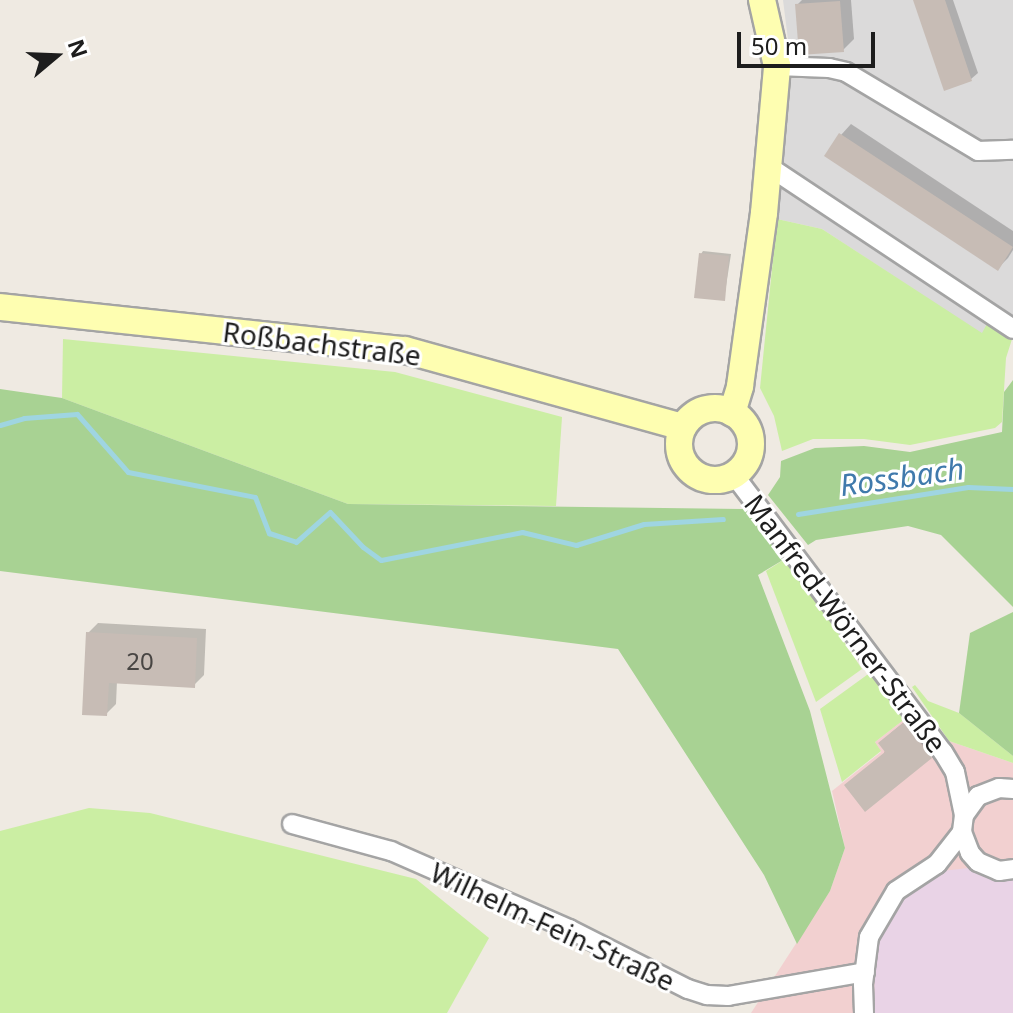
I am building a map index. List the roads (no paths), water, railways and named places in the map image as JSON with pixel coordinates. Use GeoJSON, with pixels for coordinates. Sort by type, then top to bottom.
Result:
{"type":"FeatureCollection","features":[{"type":"Feature","properties":{"kind":"street"},"geometry":{"type":"LineString","coordinates":[[732,413],[740,386],[768,166],[777,66],[762,0]]}},
{"type":"Feature","properties":{"kind":"street"},"geometry":{"type":"LineString","coordinates":[[777,66],[829,68],[846,72],[978,151],[1013,150]]}},
{"type":"Feature","properties":{"kind":"street"},"geometry":{"type":"LineString","coordinates":[[768,166],[1013,329]]}},
{"type":"Feature","properties":{"kind":"street","name":"Roßbachstraße"},"geometry":{"type":"LineString","coordinates":[[0,307],[405,350],[683,427]]}},
{"type":"Feature","properties":{"kind":"street"},"geometry":{"type":"LineString","coordinates":[[710,408],[732,413],[742,420],[751,443],[743,467],[734,475],[711,480],[690,471],[679,450],[683,427],[690,418],[710,408]]}},
{"type":"Feature","properties":{"kind":"street","name":"Manfred-Wörner-Straße"},"geometry":{"type":"LineString","coordinates":[[734,475],[955,772],[988,790]]}},
{"type":"Feature","properties":{"kind":"street","name":"Manfred-Wörner-Straße"},"geometry":{"type":"LineString","coordinates":[[955,772],[970,853],[978,862]]}},
{"type":"Feature","properties":{"kind":"street"},"geometry":{"type":"LineString","coordinates":[[864,1013],[869,937],[896,891],[937,864],[963,823],[970,804],[988,790],[1013,789]]}},
{"type":"Feature","properties":{"kind":"street","name":"Wilhelm-Fein-Straße"},"geometry":{"type":"LineString","coordinates":[[292,824],[391,851],[569,929],[688,989],[707,995],[728,996],[865,972]]}},
{"type":"Feature","properties":{"kind":"street"},"geometry":{"type":"LineString","coordinates":[[937,864],[978,862],[999,871],[1012,870]]}},
{"type":"Feature","properties":{"kind":"waterway","name":"Rossbach"},"geometry":{"type":"LineString","coordinates":[[0,425],[24,418],[77,414],[128,472],[255,497],[269,533],[296,542],[330,512],[363,547],[381,560],[522,532],[576,545],[644,524],[723,519]]}},
{"type":"Feature","properties":{"kind":"waterway","name":"Rossbach"},"geometry":{"type":"LineString","coordinates":[[798,514],[968,487],[1013,489]]}}]}
